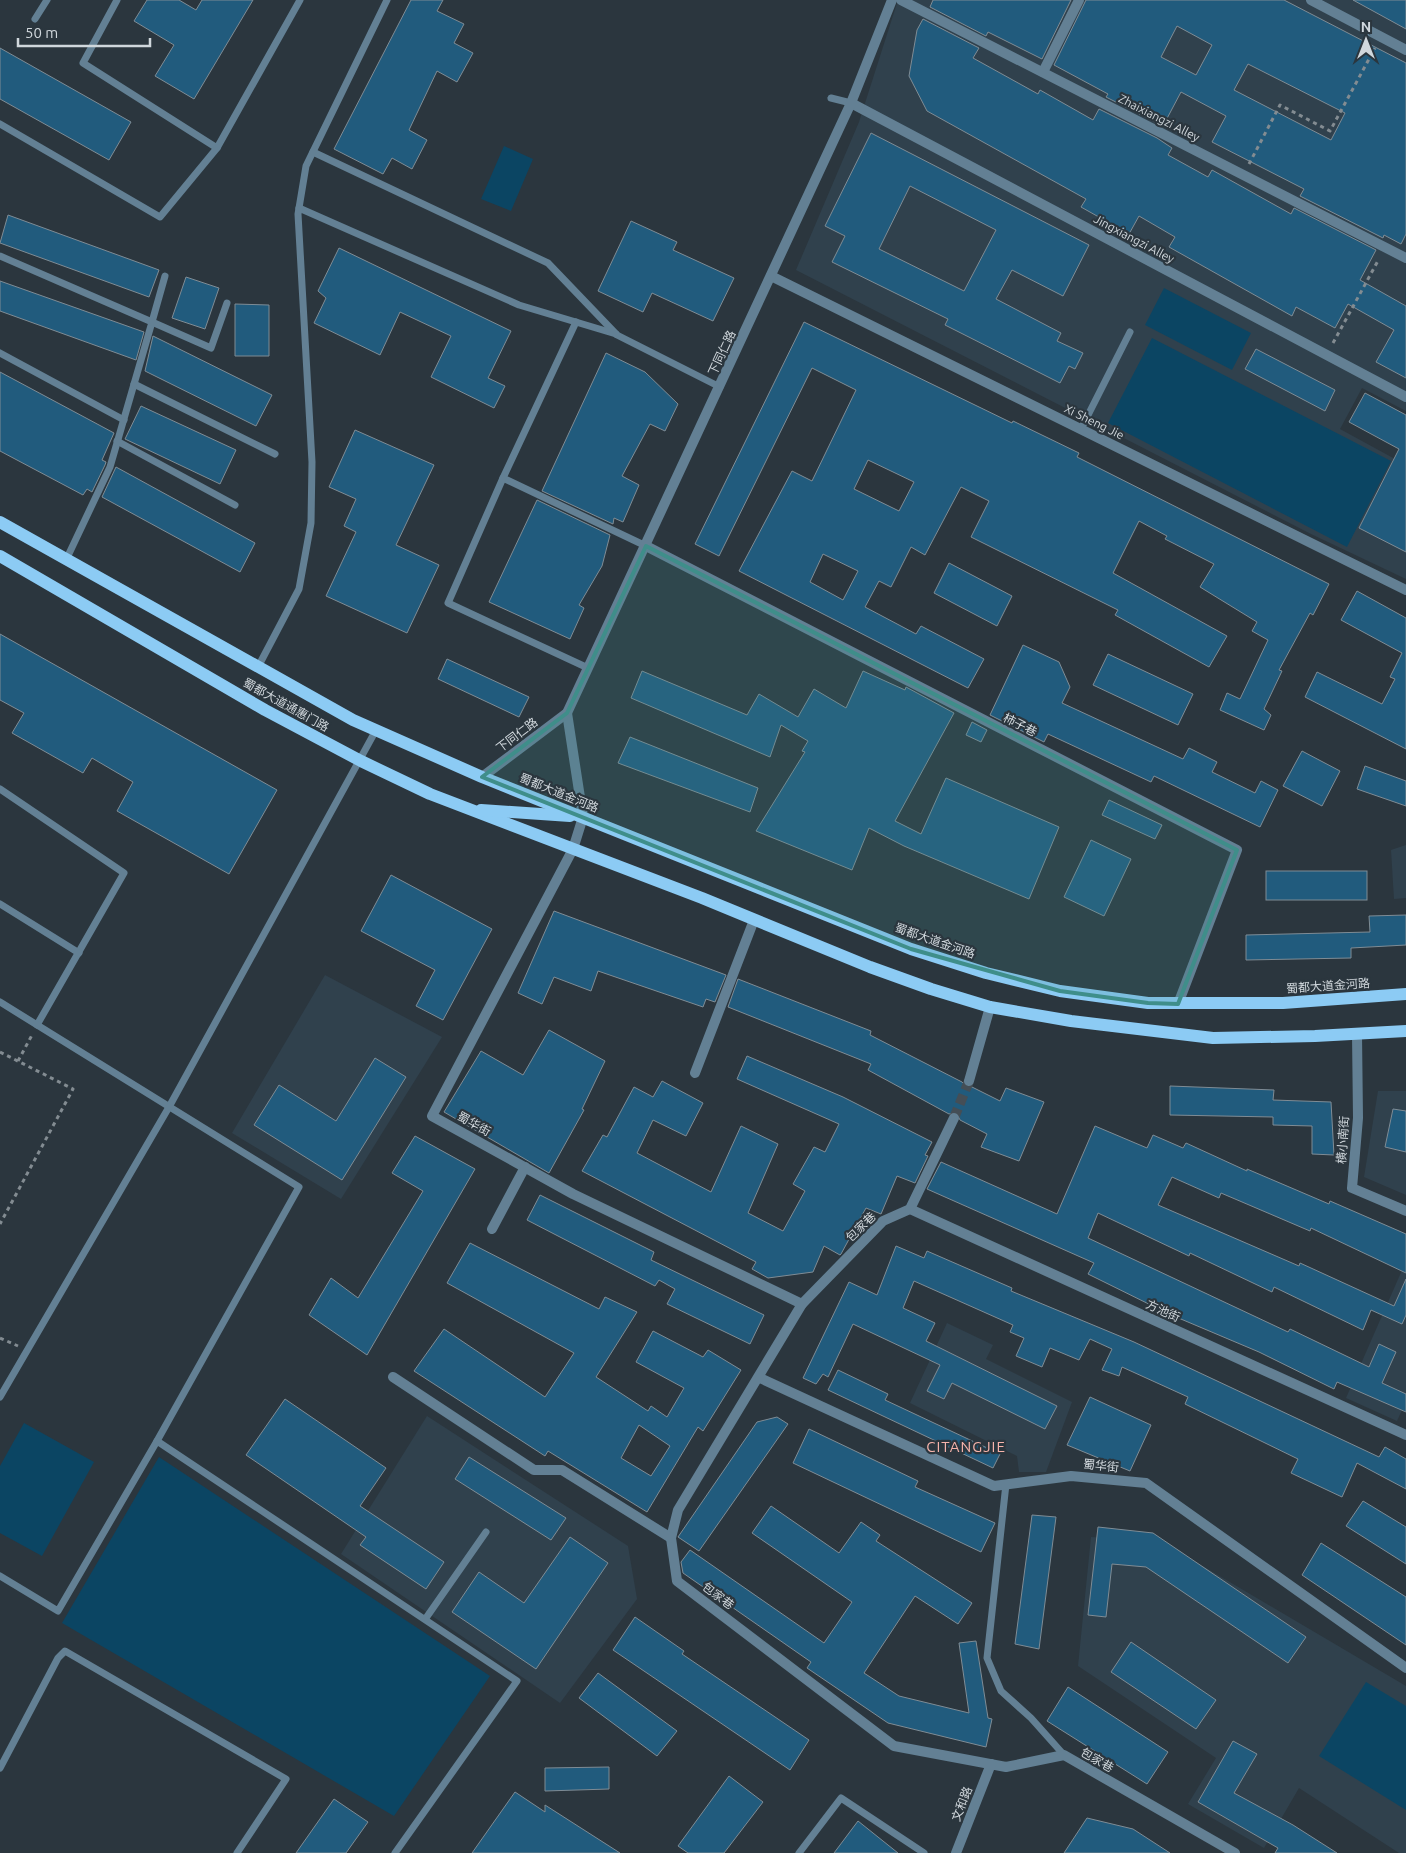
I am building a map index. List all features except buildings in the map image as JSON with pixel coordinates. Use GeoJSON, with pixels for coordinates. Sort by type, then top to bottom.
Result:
{"type":"FeatureCollection","features":[{"type":"Feature","properties":{"kind":"main road","name":"蜀都大道通惠门路"},"geometry":{"type":"LineString","coordinates":[[0,522],[353,720],[482,777]]}},
{"type":"Feature","properties":{"kind":"main road","name":"蜀都大道通惠门路"},"geometry":{"type":"LineString","coordinates":[[0,556],[265,710],[361,761],[468,808],[573,849]]}},
{"type":"Feature","properties":{"kind":"main road","name":"蜀都大道金河路"},"geometry":{"type":"LineString","coordinates":[[482,777],[911,949],[948,961],[1060,991],[1148,1003],[1178,1004],[1283,1003],[1406,994]]}},
{"type":"Feature","properties":{"kind":"main road"},"geometry":{"type":"LineString","coordinates":[[468,808],[583,817]]}},
{"type":"Feature","properties":{"kind":"main road"},"geometry":{"type":"LineString","coordinates":[[573,849],[870,967],[990,1007],[1071,1021],[1212,1038],[1406,1031]]}},
{"type":"Feature","properties":{"kind":"street","name":"下同仁路"},"geometry":{"type":"LineString","coordinates":[[482,777],[567,713],[720,387],[850,103],[892,0]]}},
{"type":"Feature","properties":{"kind":"street","name":"Zhaixiangzi Alley"},"geometry":{"type":"LineString","coordinates":[[901,0],[1406,258]]}},
{"type":"Feature","properties":{"kind":"street"},"geometry":{"type":"LineString","coordinates":[[1043,72],[1080,0]]}},
{"type":"Feature","properties":{"kind":"street"},"geometry":{"type":"LineString","coordinates":[[1312,0],[1406,50]]}},
{"type":"Feature","properties":{"kind":"street","name":"Jingxiangzi Alley"},"geometry":{"type":"LineString","coordinates":[[850,103],[1406,398]]}},
{"type":"Feature","properties":{"kind":"street","name":"Xi Sheng Jie"},"geometry":{"type":"LineString","coordinates":[[771,276],[1406,590]]}},
{"type":"Feature","properties":{"kind":"street","name":"柿子巷"},"geometry":{"type":"LineString","coordinates":[[646,546],[1237,850],[1178,1004]]}},
{"type":"Feature","properties":{"kind":"street"},"geometry":{"type":"LineString","coordinates":[[567,713],[583,817]]}},
{"type":"Feature","properties":{"kind":"street","name":"蜀华街"},"geometry":{"type":"LineString","coordinates":[[583,817],[573,849],[432,1116],[573,1194],[802,1304]]}},
{"type":"Feature","properties":{"kind":"street"},"geometry":{"type":"LineString","coordinates":[[695,1073],[754,920]]}},
{"type":"Feature","properties":{"kind":"street"},"geometry":{"type":"LineString","coordinates":[[969,1081],[990,1007]]}},
{"type":"Feature","properties":{"kind":"street","name":"横小南街"},"geometry":{"type":"LineString","coordinates":[[1357,1034],[1358,1118],[1352,1188],[1406,1211]]}},
{"type":"Feature","properties":{"kind":"street"},"geometry":{"type":"LineString","coordinates":[[910,1209],[954,1118]]}},
{"type":"Feature","properties":{"kind":"street"},"geometry":{"type":"LineString","coordinates":[[492,1229],[525,1167]]}},
{"type":"Feature","properties":{"kind":"street","name":"包家巷"},"geometry":{"type":"LineString","coordinates":[[910,1209],[883,1221],[802,1304],[760,1378],[678,1510],[672,1538],[677,1582],[894,1746],[1006,1766],[1064,1755],[1235,1853]]}},
{"type":"Feature","properties":{"kind":"street","name":"方池街"},"geometry":{"type":"LineString","coordinates":[[910,1209],[1406,1435]]}},
{"type":"Feature","properties":{"kind":"street"},"geometry":{"type":"LineString","coordinates":[[392,1377],[534,1470],[562,1470],[672,1538]]}},
{"type":"Feature","properties":{"kind":"street","name":"蜀华街"},"geometry":{"type":"LineString","coordinates":[[760,1378],[994,1486],[1071,1476],[1146,1483],[1406,1668]]}},
{"type":"Feature","properties":{"kind":"street","name":"文和路"},"geometry":{"type":"LineString","coordinates":[[956,1853],[991,1764]]}},
{"type":"Feature","properties":{"kind":"lane"},"geometry":{"type":"LineString","coordinates":[[35,19],[47,0]]}},
{"type":"Feature","properties":{"kind":"lane"},"geometry":{"type":"LineString","coordinates":[[117,0],[83,63],[216,148]]}},
{"type":"Feature","properties":{"kind":"lane"},"geometry":{"type":"LineString","coordinates":[[0,124],[160,217],[216,148],[300,0]]}},
{"type":"Feature","properties":{"kind":"lane"},"geometry":{"type":"LineString","coordinates":[[258,667],[298,589],[311,523],[312,462],[299,208],[306,166],[387,0]]}},
{"type":"Feature","properties":{"kind":"lane"},"geometry":{"type":"LineString","coordinates":[[831,98],[850,103]]}},
{"type":"Feature","properties":{"kind":"lane"},"geometry":{"type":"LineString","coordinates":[[312,152],[548,263],[618,335]]}},
{"type":"Feature","properties":{"kind":"lane"},"geometry":{"type":"LineString","coordinates":[[299,208],[519,305],[618,335],[720,387]]}},
{"type":"Feature","properties":{"kind":"lane"},"geometry":{"type":"LineString","coordinates":[[0,256],[211,348],[228,303]]}},
{"type":"Feature","properties":{"kind":"lane"},"geometry":{"type":"LineString","coordinates":[[66,560],[110,467],[164,276]]}},
{"type":"Feature","properties":{"kind":"lane"},"geometry":{"type":"LineString","coordinates":[[576,322],[503,478],[448,603],[588,668]]}},
{"type":"Feature","properties":{"kind":"lane"},"geometry":{"type":"LineString","coordinates":[[1081,429],[1130,332]]}},
{"type":"Feature","properties":{"kind":"lane"},"geometry":{"type":"LineString","coordinates":[[0,353],[124,420]]}},
{"type":"Feature","properties":{"kind":"lane"},"geometry":{"type":"LineString","coordinates":[[134,384],[275,454]]}},
{"type":"Feature","properties":{"kind":"lane"},"geometry":{"type":"LineString","coordinates":[[117,441],[235,505]]}},
{"type":"Feature","properties":{"kind":"lane"},"geometry":{"type":"LineString","coordinates":[[503,478],[646,546]]}},
{"type":"Feature","properties":{"kind":"lane"},"geometry":{"type":"LineString","coordinates":[[0,1397],[169,1107],[361,761],[376,730]]}},
{"type":"Feature","properties":{"kind":"lane"},"geometry":{"type":"LineString","coordinates":[[0,789],[124,873],[37,1025]]}},
{"type":"Feature","properties":{"kind":"lane"},"geometry":{"type":"LineString","coordinates":[[0,904],[79,953]]}},
{"type":"Feature","properties":{"kind":"lane"},"geometry":{"type":"LineString","coordinates":[[0,1002],[298,1187],[157,1441],[58,1611],[0,1576]]}},
{"type":"Feature","properties":{"kind":"lane"},"geometry":{"type":"LineString","coordinates":[[157,1441],[426,1618],[517,1681],[395,1853]]}},
{"type":"Feature","properties":{"kind":"lane"},"geometry":{"type":"LineString","coordinates":[[1006,1484],[987,1658],[1001,1690],[1031,1718],[1064,1755]]}},
{"type":"Feature","properties":{"kind":"lane"},"geometry":{"type":"LineString","coordinates":[[426,1618],[486,1532]]}},
{"type":"Feature","properties":{"kind":"lane"},"geometry":{"type":"LineString","coordinates":[[0,1768],[58,1658],[65,1651],[286,1779],[238,1853]]}},
{"type":"Feature","properties":{"kind":"lane"},"geometry":{"type":"LineString","coordinates":[[800,1853],[841,1798],[924,1853]]}},
{"type":"Feature","properties":{"kind":"path"},"geometry":{"type":"LineString","coordinates":[[1243,176],[1280,105],[1330,131],[1381,37]]}},
{"type":"Feature","properties":{"kind":"path"},"geometry":{"type":"LineString","coordinates":[[1327,355],[1385,247]]}},
{"type":"Feature","properties":{"kind":"path"},"geometry":{"type":"LineString","coordinates":[[18,1061],[37,1025]]}},
{"type":"Feature","properties":{"kind":"path"},"geometry":{"type":"LineString","coordinates":[[0,1052],[73,1089],[0,1224]]}},
{"type":"Feature","properties":{"kind":"path"},"geometry":{"type":"LineString","coordinates":[[0,1338],[27,1350]]}},
{"type":"Feature","properties":{"kind":"highlighted area"},"geometry":{"type":"Polygon","coordinates":[[[646,546],[1237,850],[1178,1004],[1148,1003],[1060,991],[911,949],[482,777],[567,713],[646,546]]]}},
{"type":"Feature","properties":{"kind":"shaded area"},"geometry":{"type":"Polygon","coordinates":[[[898,0],[1406,0],[1406,411],[1362,388],[1340,429],[1406,465],[1406,579],[1311,534],[796,270],[859,122],[898,0]]]}},
{"type":"Feature","properties":{"kind":"shaded area"},"geometry":{"type":"Polygon","coordinates":[[[504,146],[533,159],[511,211],[481,199],[504,146]]]}},
{"type":"Feature","properties":{"kind":"shaded area"},"geometry":{"type":"Polygon","coordinates":[[[1164,288],[1251,333],[1232,370],[1145,325],[1164,288]]]}},
{"type":"Feature","properties":{"kind":"shaded area"},"geometry":{"type":"Polygon","coordinates":[[[1152,338],[1391,461],[1347,547],[1108,423],[1152,338]]]}},
{"type":"Feature","properties":{"kind":"shaded area"},"geometry":{"type":"Polygon","coordinates":[[[1406,845],[1406,898],[1394,899],[1391,850],[1406,845]]]}},
{"type":"Feature","properties":{"kind":"shaded area"},"geometry":{"type":"Polygon","coordinates":[[[325,975],[442,1037],[341,1199],[232,1133],[325,975]]]}},
{"type":"Feature","properties":{"kind":"shaded area"},"geometry":{"type":"Polygon","coordinates":[[[1378,1091],[1406,1091],[1406,1195],[1364,1177],[1378,1091]]]}},
{"type":"Feature","properties":{"kind":"shaded area"},"geometry":{"type":"Polygon","coordinates":[[[1406,1261],[1406,1401],[1397,1421],[1346,1398],[1406,1261]]]}},
{"type":"Feature","properties":{"kind":"shaded area"},"geometry":{"type":"Polygon","coordinates":[[[947,1323],[993,1345],[986,1359],[1072,1402],[1046,1472],[1019,1472],[1017,1456],[910,1403],[947,1323]]]}},
{"type":"Feature","properties":{"kind":"shaded area"},"geometry":{"type":"Polygon","coordinates":[[[427,1416],[628,1546],[637,1599],[560,1703],[341,1554],[427,1416]]]}},
{"type":"Feature","properties":{"kind":"shaded area"},"geometry":{"type":"Polygon","coordinates":[[[24,1423],[94,1462],[42,1556],[0,1533],[0,1466],[24,1423]]]}},
{"type":"Feature","properties":{"kind":"shaded area"},"geometry":{"type":"Polygon","coordinates":[[[159,1457],[490,1676],[394,1816],[62,1623],[159,1457]]]}},
{"type":"Feature","properties":{"kind":"shaded area"},"geometry":{"type":"Polygon","coordinates":[[[1091,1537],[1162,1542],[1406,1686],[1406,1853],[1399,1853],[1299,1788],[1264,1848],[1188,1804],[1216,1758],[1078,1666],[1091,1537]]]}},
{"type":"Feature","properties":{"kind":"shaded area"},"geometry":{"type":"Polygon","coordinates":[[[1366,1682],[1406,1706],[1406,1810],[1319,1756],[1366,1682]]]}},
{"type":"Feature","properties":{"kind":"tunnel"},"geometry":{"type":"LineString","coordinates":[[954,1118],[969,1081]]}},
{"type":"Feature","properties":{"kind":"district","name":"CITANGJIE"},"geometry":{"type":"Point","coordinates":[966,1447]}}]}
